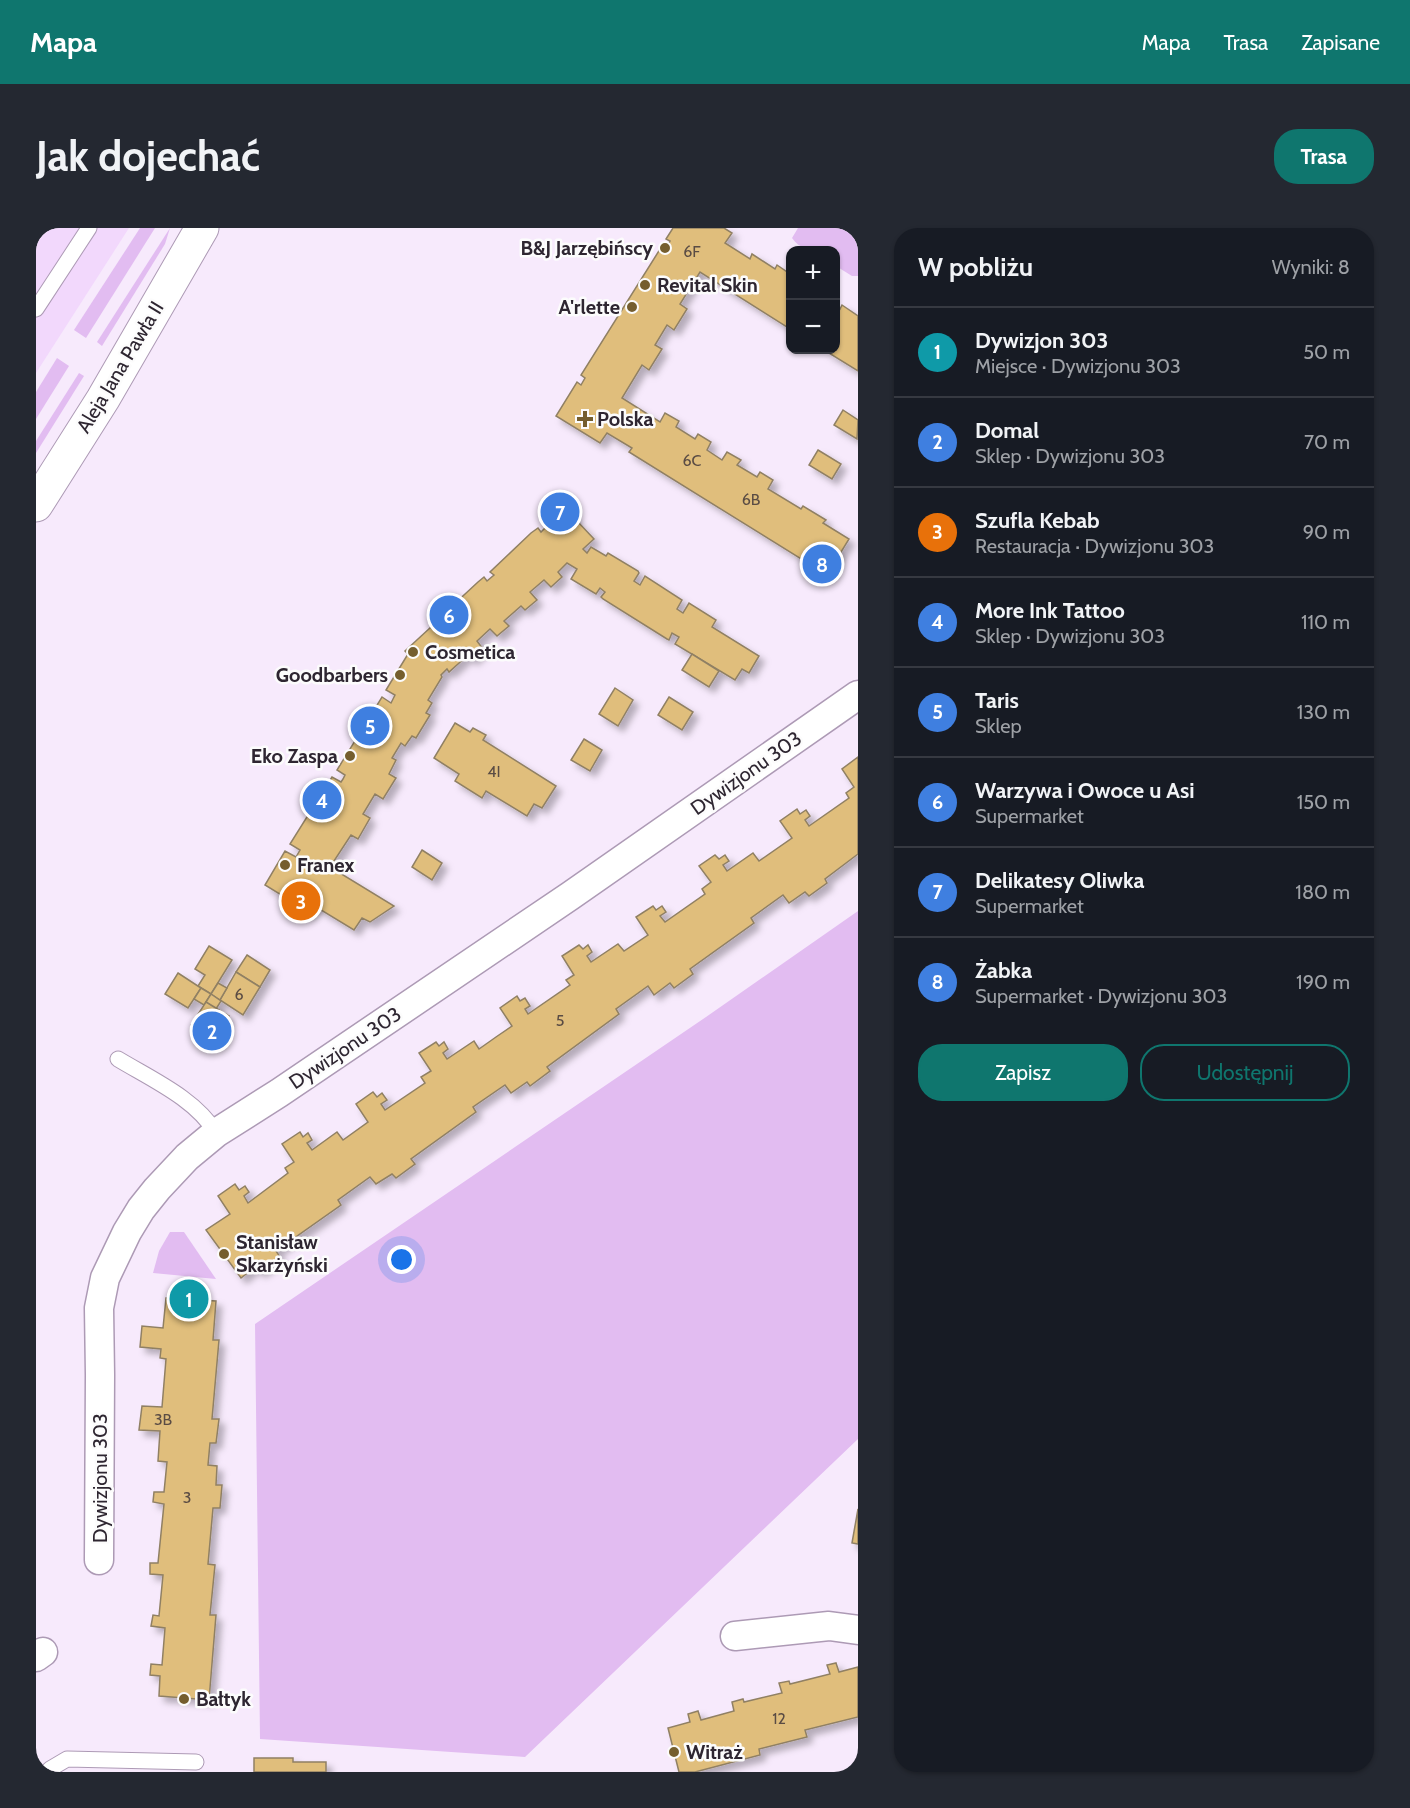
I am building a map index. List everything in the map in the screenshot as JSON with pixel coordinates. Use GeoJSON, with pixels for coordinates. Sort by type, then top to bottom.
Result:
{"type":"FeatureCollection","features":[{"type":"Feature","properties":{"kind":"street","name":"Aleja Jana Pawła II"},"geometry":{"type":"LineString","coordinates":[[37,502],[103,399],[202,228]]}},
{"type":"Feature","properties":{"kind":"street","name":"Dywizjonu 303"},"geometry":{"type":"LineString","coordinates":[[99,1560],[99,1308],[105,1278],[141,1209],[187,1157],[216,1133],[279,1093],[570,896],[858,695]]}},
{"type":"Feature","properties":{"kind":"street"},"geometry":{"type":"LineString","coordinates":[[735,1636],[829,1626],[858,1630]]}},
{"type":"Feature","properties":{"kind":"lane"},"geometry":{"type":"LineString","coordinates":[[36,309],[89,228]]}},
{"type":"Feature","properties":{"kind":"lane"},"geometry":{"type":"LineString","coordinates":[[118,1059],[195,1107],[208,1120],[216,1133]]}},
{"type":"Feature","properties":{"kind":"lane"},"geometry":{"type":"LineString","coordinates":[[49,1772],[50,1769],[67,1759],[196,1762]]}},
{"type":"Feature","properties":{"kind":"shaded area"},"geometry":{"type":"Polygon","coordinates":[[[36,228],[129,228],[36,373],[36,228]]]}},
{"type":"Feature","properties":{"kind":"shaded area"},"geometry":{"type":"Polygon","coordinates":[[[140,228],[155,228],[86,338],[74,330],[140,228]]]}},
{"type":"Feature","properties":{"kind":"shaded area"},"geometry":{"type":"Polygon","coordinates":[[[170,228],[165,244],[102,346],[97,342],[170,228]]]}},
{"type":"Feature","properties":{"kind":"shaded area"},"geometry":{"type":"Polygon","coordinates":[[[798,228],[841,228],[858,238],[858,276],[852,276],[840,268],[840,246],[801,246],[792,238],[798,228]]]}},
{"type":"Feature","properties":{"kind":"shaded area"},"geometry":{"type":"Polygon","coordinates":[[[57,358],[69,366],[36,419],[36,392],[57,358]]]}},
{"type":"Feature","properties":{"kind":"shaded area"},"geometry":{"type":"Polygon","coordinates":[[[79,373],[84,376],[36,453],[36,441],[79,373]]]}},
{"type":"Feature","properties":{"kind":"shaded area"},"geometry":{"type":"Polygon","coordinates":[[[858,911],[858,1439],[525,1757],[260,1739],[255,1324],[858,911]]]}},
{"type":"Feature","properties":{"kind":"shaded area"},"geometry":{"type":"Polygon","coordinates":[[[170,1232],[184,1232],[216,1279],[153,1273],[159,1251],[170,1232]]]}},
{"type":"Feature","properties":{"kind":"building"},"geometry":{"type":"Polygon","coordinates":[[[673,228],[724,228],[732,233],[725,243],[750,259],[752,254],[775,269],[777,265],[786,271],[786,326],[700,272],[680,304],[687,309],[674,330],[667,325],[655,345],[662,349],[649,370],[642,365],[622,398],[660,422],[665,413],[679,421],[676,427],[695,439],[698,434],[711,442],[707,450],[722,460],[727,452],[741,460],[737,465],[757,477],[760,472],[773,480],[768,489],[801,509],[803,506],[826,520],[823,523],[849,539],[827,575],[629,452],[632,448],[607,433],[600,443],[556,416],[577,382],[581,385],[585,378],[581,375],[662,246],[666,248],[670,241],[666,239],[673,228]]]}},
{"type":"Feature","properties":{"kind":"building"},"geometry":{"type":"Polygon","coordinates":[[[842,305],[858,316],[858,371],[830,354],[840,354],[840,309],[842,305]]]}},
{"type":"Feature","properties":{"kind":"building"},"geometry":{"type":"Polygon","coordinates":[[[843,410],[858,420],[857,439],[834,425],[843,410]]]}},
{"type":"Feature","properties":{"kind":"building"},"geometry":{"type":"Polygon","coordinates":[[[818,450],[841,464],[832,479],[809,465],[818,450]]]}},
{"type":"Feature","properties":{"kind":"building"},"geometry":{"type":"Polygon","coordinates":[[[562,505],[594,539],[583,549],[587,553],[591,547],[606,556],[608,553],[638,571],[634,581],[640,585],[645,576],[682,600],[677,609],[683,613],[689,603],[716,620],[712,627],[759,656],[749,673],[742,669],[735,680],[675,644],[679,637],[672,633],[669,640],[667,639],[603,599],[601,597],[605,592],[600,588],[596,594],[571,579],[577,569],[567,563],[558,572],[562,577],[551,587],[544,580],[530,592],[537,600],[525,610],[521,606],[504,621],[509,626],[497,636],[490,629],[477,641],[483,649],[472,660],[468,655],[449,672],[447,669],[441,675],[442,677],[428,700],[432,703],[426,713],[430,715],[416,738],[412,736],[405,746],[401,743],[392,758],[396,760],[389,774],[396,778],[383,799],[375,794],[363,814],[370,818],[358,839],[351,835],[330,867],[394,906],[370,922],[362,918],[354,930],[313,905],[309,912],[265,885],[285,851],[296,857],[300,850],[290,844],[332,777],[341,782],[343,779],[345,775],[337,770],[382,697],[391,703],[395,695],[386,690],[408,654],[405,651],[431,627],[434,630],[440,624],[436,621],[478,582],[484,577],[487,581],[494,575],[490,572],[531,533],[538,528],[541,532],[547,526],[543,522],[562,505]]]}},
{"type":"Feature","properties":{"kind":"building"},"geometry":{"type":"Polygon","coordinates":[[[692,654],[719,671],[709,687],[682,670],[692,654]]]}},
{"type":"Feature","properties":{"kind":"building"},"geometry":{"type":"Polygon","coordinates":[[[615,688],[633,700],[618,726],[599,714],[615,688]]]}},
{"type":"Feature","properties":{"kind":"building"},"geometry":{"type":"Polygon","coordinates":[[[669,697],[693,712],[682,730],[658,715],[669,697]]]}},
{"type":"Feature","properties":{"kind":"building"},"geometry":{"type":"Polygon","coordinates":[[[455,723],[470,732],[473,728],[486,735],[483,740],[556,786],[542,808],[534,804],[527,816],[486,791],[482,798],[455,781],[459,774],[434,758],[455,723]]]}},
{"type":"Feature","properties":{"kind":"building"},"geometry":{"type":"Polygon","coordinates":[[[584,739],[602,750],[590,771],[571,760],[584,739]]]}},
{"type":"Feature","properties":{"kind":"building"},"geometry":{"type":"Polygon","coordinates":[[[858,757],[858,854],[825,879],[827,883],[809,896],[805,892],[789,903],[783,895],[751,918],[754,923],[690,969],[693,974],[674,988],[670,983],[654,995],[648,986],[616,1009],[619,1014],[547,1067],[550,1071],[530,1086],[527,1082],[511,1093],[505,1085],[473,1107],[476,1112],[411,1159],[415,1164],[396,1178],[392,1174],[376,1184],[370,1177],[338,1200],[341,1205],[276,1251],[280,1257],[260,1272],[255,1267],[241,1278],[206,1230],[230,1214],[218,1196],[235,1184],[239,1190],[245,1186],[249,1192],[244,1196],[248,1203],[288,1173],[285,1168],[294,1162],[282,1144],[300,1132],[303,1137],[308,1133],[312,1140],[307,1143],[312,1150],[337,1132],[343,1140],[368,1122],[356,1104],[373,1092],[377,1097],[382,1093],[387,1100],[381,1104],[385,1110],[425,1083],[421,1077],[431,1071],[419,1053],[436,1042],[439,1046],[444,1042],[448,1049],[443,1053],[447,1059],[474,1041],[479,1049],[512,1026],[500,1008],[517,996],[520,1001],[525,998],[530,1006],[525,1009],[528,1014],[570,985],[566,980],[574,975],[562,956],[579,945],[583,949],[588,945],[592,952],[587,956],[591,962],[618,944],[624,951],[648,935],[636,917],[653,906],[656,910],[662,906],[666,912],[660,916],[665,922],[705,894],[702,889],[711,882],[699,866],[715,855],[719,859],[725,855],[729,861],[723,865],[727,871],[753,853],[759,861],[792,838],[780,821],[797,809],[800,814],[806,810],[810,816],[805,820],[809,826],[849,798],[846,793],[854,787],[842,769],[858,757]]]}},
{"type":"Feature","properties":{"kind":"building"},"geometry":{"type":"Polygon","coordinates":[[[422,850],[442,863],[432,880],[412,867],[422,850]]]}},
{"type":"Feature","properties":{"kind":"building"},"geometry":{"type":"Polygon","coordinates":[[[209,946],[232,960],[211,994],[198,986],[205,975],[195,969],[209,946]]]}},
{"type":"Feature","properties":{"kind":"building"},"geometry":{"type":"Polygon","coordinates":[[[247,955],[270,970],[260,987],[236,972],[247,955]]]}},
{"type":"Feature","properties":{"kind":"building"},"geometry":{"type":"Polygon","coordinates":[[[236,972],[260,987],[243,1015],[220,1000],[236,972]]]}},
{"type":"Feature","properties":{"kind":"building"},"geometry":{"type":"Polygon","coordinates":[[[178,973],[201,988],[188,1008],[165,994],[178,973]]]}},
{"type":"Feature","properties":{"kind":"building"},"geometry":{"type":"Polygon","coordinates":[[[218,983],[227,988],[220,1000],[211,994],[218,983]]]}},
{"type":"Feature","properties":{"kind":"building"},"geometry":{"type":"Polygon","coordinates":[[[201,988],[211,994],[204,1005],[194,999],[201,988]]]}},
{"type":"Feature","properties":{"kind":"building"},"geometry":{"type":"Polygon","coordinates":[[[211,994],[221,1001],[216,1009],[206,1002],[211,994]]]}},
{"type":"Feature","properties":{"kind":"building"},"geometry":{"type":"Polygon","coordinates":[[[206,1002],[229,1016],[214,1038],[191,1025],[206,1002]]]}},
{"type":"Feature","properties":{"kind":"building"},"geometry":{"type":"Polygon","coordinates":[[[166,1298],[216,1301],[213,1340],[219,1340],[212,1419],[219,1419],[216,1443],[210,1443],[208,1465],[217,1466],[216,1485],[222,1485],[220,1508],[213,1508],[208,1564],[215,1565],[210,1615],[216,1615],[209,1700],[159,1696],[160,1676],[150,1675],[151,1664],[162,1665],[165,1628],[151,1626],[153,1615],[159,1616],[163,1575],[150,1574],[150,1563],[158,1563],[164,1504],[153,1502],[154,1492],[164,1492],[167,1462],[158,1461],[160,1431],[139,1430],[142,1406],[162,1407],[166,1359],[160,1358],[161,1349],[140,1347],[142,1326],[163,1328],[166,1298]]]}},
{"type":"Feature","properties":{"kind":"building"},"geometry":{"type":"Polygon","coordinates":[[[858,1509],[858,1544],[852,1543],[858,1509]]]}},
{"type":"Feature","properties":{"kind":"building"},"geometry":{"type":"Polygon","coordinates":[[[836,1663],[839,1672],[858,1667],[858,1717],[805,1730],[807,1737],[759,1749],[760,1755],[695,1772],[679,1772],[668,1728],[690,1722],[688,1714],[698,1711],[701,1720],[734,1711],[732,1702],[743,1699],[744,1702],[782,1693],[779,1683],[789,1681],[790,1684],[830,1674],[827,1665],[836,1663]]]}},
{"type":"Feature","properties":{"kind":"building"},"geometry":{"type":"Polygon","coordinates":[[[254,1758],[293,1758],[293,1762],[326,1762],[326,1772],[254,1772],[254,1758]]]}},
{"type":"Feature","properties":{"kind":"place","name":"B&J Jarzębińscy"},"geometry":{"type":"Point","coordinates":[665,248]}},
{"type":"Feature","properties":{"kind":"place","name":"Revital Skin"},"geometry":{"type":"Point","coordinates":[645,285]}},
{"type":"Feature","properties":{"kind":"place","name":"A'rlette"},"geometry":{"type":"Point","coordinates":[632,307]}},
{"type":"Feature","properties":{"kind":"place","name":"Polska"},"geometry":{"type":"Point","coordinates":[585,419]}},
{"type":"Feature","properties":{"kind":"place","name":"Delikatesy Oliwka"},"geometry":{"type":"Point","coordinates":[560,512]}},
{"type":"Feature","properties":{"kind":"place","name":"Żabka"},"geometry":{"type":"Point","coordinates":[822,564]}},
{"type":"Feature","properties":{"kind":"place","name":"Warzywa i Owoce u Asi"},"geometry":{"type":"Point","coordinates":[449,615]}},
{"type":"Feature","properties":{"kind":"place","name":"Cosmetica"},"geometry":{"type":"Point","coordinates":[413,652]}},
{"type":"Feature","properties":{"kind":"place","name":"Goodbarbers"},"geometry":{"type":"Point","coordinates":[400,675]}},
{"type":"Feature","properties":{"kind":"place","name":"Taris"},"geometry":{"type":"Point","coordinates":[370,726]}},
{"type":"Feature","properties":{"kind":"place","name":"Eko Zaspa"},"geometry":{"type":"Point","coordinates":[350,756]}},
{"type":"Feature","properties":{"kind":"place","name":"More Ink Tattoo"},"geometry":{"type":"Point","coordinates":[322,800]}},
{"type":"Feature","properties":{"kind":"place","name":"Franex"},"geometry":{"type":"Point","coordinates":[285,865]}},
{"type":"Feature","properties":{"kind":"place","name":"Szufla Kebab"},"geometry":{"type":"Point","coordinates":[301,901]}},
{"type":"Feature","properties":{"kind":"place","name":"Domal"},"geometry":{"type":"Point","coordinates":[212,1031]}},
{"type":"Feature","properties":{"kind":"place","name":"Stanisław Skarżyński"},"geometry":{"type":"Point","coordinates":[224,1254]}},
{"type":"Feature","properties":{"kind":"place","name":"Dywizjon 303"},"geometry":{"type":"Point","coordinates":[189,1299]}},
{"type":"Feature","properties":{"kind":"place","name":"Bałtyk"},"geometry":{"type":"Point","coordinates":[184,1699]}},
{"type":"Feature","properties":{"kind":"place","name":"Witraż"},"geometry":{"type":"Point","coordinates":[674,1752]}}]}
